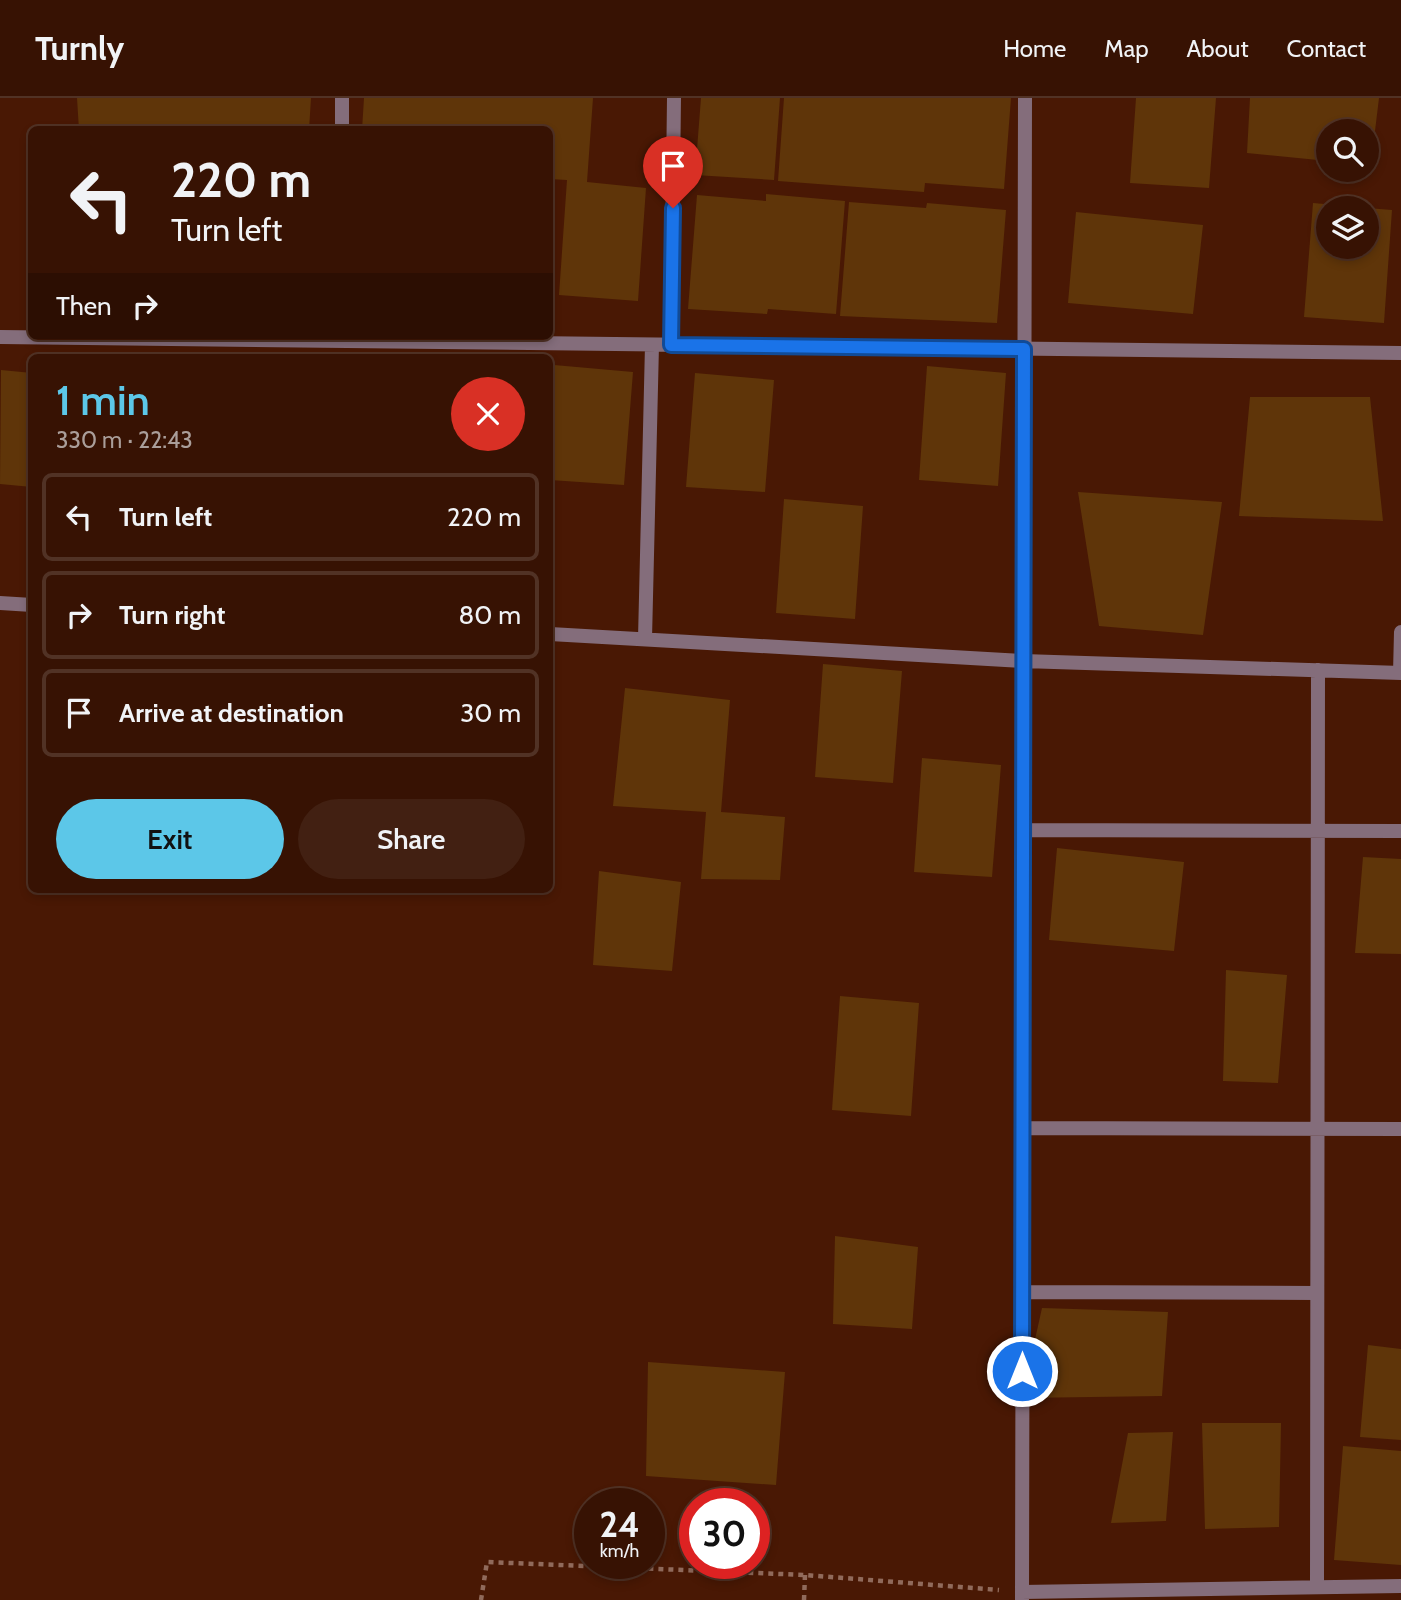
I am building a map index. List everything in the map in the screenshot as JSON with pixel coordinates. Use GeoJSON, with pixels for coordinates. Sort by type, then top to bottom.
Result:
{"type":"FeatureCollection","features":[{"type":"Feature","properties":{"kind":"street"},"geometry":{"type":"LineString","coordinates":[[342,98],[342,126]]}},
{"type":"Feature","properties":{"kind":"street"},"geometry":{"type":"LineString","coordinates":[[671,345],[674,98]]}},
{"type":"Feature","properties":{"kind":"street"},"geometry":{"type":"LineString","coordinates":[[1025,98],[1022,1596],[1401,1586]]}},
{"type":"Feature","properties":{"kind":"street"},"geometry":{"type":"LineString","coordinates":[[0,337],[28,337]]}},
{"type":"Feature","properties":{"kind":"street"},"geometry":{"type":"LineString","coordinates":[[272,340],[272,354]]}},
{"type":"Feature","properties":{"kind":"street"},"geometry":{"type":"LineString","coordinates":[[394,340],[1401,353]]}},
{"type":"Feature","properties":{"kind":"street"},"geometry":{"type":"LineString","coordinates":[[645,639],[652,345]]}},
{"type":"Feature","properties":{"kind":"street"},"geometry":{"type":"LineString","coordinates":[[0,603],[28,605]]}},
{"type":"Feature","properties":{"kind":"street"},"geometry":{"type":"LineString","coordinates":[[553,634],[1024,661],[1401,673],[1401,632]]}},
{"type":"Feature","properties":{"kind":"street"},"geometry":{"type":"LineString","coordinates":[[1317,1587],[1318,670]]}},
{"type":"Feature","properties":{"kind":"street"},"geometry":{"type":"LineString","coordinates":[[1023,830],[1401,831]]}},
{"type":"Feature","properties":{"kind":"street"},"geometry":{"type":"LineString","coordinates":[[1023,1128],[1401,1129]]}},
{"type":"Feature","properties":{"kind":"street"},"geometry":{"type":"LineString","coordinates":[[1022,1292],[1317,1293]]}},
{"type":"Feature","properties":{"kind":"path"},"geometry":{"type":"LineString","coordinates":[[481,1600],[486,1562],[805,1575],[1022,1596]]}},
{"type":"Feature","properties":{"kind":"path"},"geometry":{"type":"LineString","coordinates":[[804,1600],[805,1575]]}},
{"type":"Feature","properties":{"kind":"building"},"geometry":{"type":"Polygon","coordinates":[[[77,98],[311,98],[309,126],[79,126],[77,98]]]}},
{"type":"Feature","properties":{"kind":"building"},"geometry":{"type":"Polygon","coordinates":[[[364,98],[593,98],[587,182],[646,188],[638,301],[559,295],[567,180],[553,179],[553,126],[362,126],[364,98]]]}},
{"type":"Feature","properties":{"kind":"building"},"geometry":{"type":"Polygon","coordinates":[[[701,98],[780,98],[774,180],[695,175],[701,98]]]}},
{"type":"Feature","properties":{"kind":"building"},"geometry":{"type":"Polygon","coordinates":[[[784,98],[1011,98],[1004,189],[925,183],[924,192],[778,181],[784,98]]]}},
{"type":"Feature","properties":{"kind":"building"},"geometry":{"type":"Polygon","coordinates":[[[1136,98],[1216,98],[1209,188],[1130,183],[1136,98]]]}},
{"type":"Feature","properties":{"kind":"building"},"geometry":{"type":"Polygon","coordinates":[[[1250,98],[1379,98],[1376,119],[1316,119],[1316,160],[1247,153],[1250,98]]]}},
{"type":"Feature","properties":{"kind":"building"},"geometry":{"type":"Polygon","coordinates":[[[766,194],[845,201],[836,314],[768,309],[767,314],[688,309],[697,195],[766,201],[766,194]]]}},
{"type":"Feature","properties":{"kind":"building"},"geometry":{"type":"Polygon","coordinates":[[[849,202],[926,208],[927,203],[1006,210],[997,323],[840,316],[849,202]]]}},
{"type":"Feature","properties":{"kind":"building"},"geometry":{"type":"Polygon","coordinates":[[[1313,203],[1316,203],[1316,259],[1379,259],[1379,209],[1392,210],[1384,323],[1304,317],[1313,203]]]}},
{"type":"Feature","properties":{"kind":"building"},"geometry":{"type":"Polygon","coordinates":[[[1076,212],[1203,225],[1193,314],[1068,303],[1076,212]]]}},
{"type":"Feature","properties":{"kind":"building"},"geometry":{"type":"Polygon","coordinates":[[[554,365],[633,372],[624,485],[553,480],[554,365]]]}},
{"type":"Feature","properties":{"kind":"building"},"geometry":{"type":"Polygon","coordinates":[[[927,366],[1006,373],[998,486],[919,480],[927,366]]]}},
{"type":"Feature","properties":{"kind":"building"},"geometry":{"type":"Polygon","coordinates":[[[1,370],[28,373],[28,487],[0,484],[1,370]]]}},
{"type":"Feature","properties":{"kind":"building"},"geometry":{"type":"Polygon","coordinates":[[[695,373],[774,380],[765,492],[686,487],[695,373]]]}},
{"type":"Feature","properties":{"kind":"building"},"geometry":{"type":"Polygon","coordinates":[[[1250,397],[1370,397],[1383,521],[1239,516],[1250,397]]]}},
{"type":"Feature","properties":{"kind":"building"},"geometry":{"type":"Polygon","coordinates":[[[1078,492],[1222,502],[1203,635],[1099,626],[1078,492]]]}},
{"type":"Feature","properties":{"kind":"building"},"geometry":{"type":"Polygon","coordinates":[[[784,499],[863,506],[855,619],[776,613],[784,499]]]}},
{"type":"Feature","properties":{"kind":"building"},"geometry":{"type":"Polygon","coordinates":[[[823,664],[902,671],[893,783],[815,777],[823,664]]]}},
{"type":"Feature","properties":{"kind":"building"},"geometry":{"type":"Polygon","coordinates":[[[625,688],[730,700],[721,812],[785,817],[780,880],[701,879],[706,812],[613,806],[625,688]]]}},
{"type":"Feature","properties":{"kind":"building"},"geometry":{"type":"Polygon","coordinates":[[[922,758],[1001,765],[992,877],[914,872],[922,758]]]}},
{"type":"Feature","properties":{"kind":"building"},"geometry":{"type":"Polygon","coordinates":[[[1057,848],[1184,862],[1174,951],[1049,940],[1057,848]]]}},
{"type":"Feature","properties":{"kind":"building"},"geometry":{"type":"Polygon","coordinates":[[[1363,857],[1401,859],[1401,954],[1355,953],[1363,857]]]}},
{"type":"Feature","properties":{"kind":"building"},"geometry":{"type":"Polygon","coordinates":[[[599,871],[681,882],[672,971],[593,965],[599,871]]]}},
{"type":"Feature","properties":{"kind":"building"},"geometry":{"type":"Polygon","coordinates":[[[1226,970],[1287,975],[1278,1083],[1223,1081],[1226,970]]]}},
{"type":"Feature","properties":{"kind":"building"},"geometry":{"type":"Polygon","coordinates":[[[840,996],[919,1003],[911,1116],[832,1110],[840,996]]]}},
{"type":"Feature","properties":{"kind":"building"},"geometry":{"type":"Polygon","coordinates":[[[835,1236],[918,1247],[912,1329],[833,1324],[835,1236]]]}},
{"type":"Feature","properties":{"kind":"building"},"geometry":{"type":"Polygon","coordinates":[[[1042,1308],[1168,1312],[1162,1396],[1022,1398],[1042,1308]]]}},
{"type":"Feature","properties":{"kind":"building"},"geometry":{"type":"Polygon","coordinates":[[[1368,1345],[1401,1349],[1401,1440],[1360,1437],[1368,1345]]]}},
{"type":"Feature","properties":{"kind":"building"},"geometry":{"type":"Polygon","coordinates":[[[648,1362],[785,1372],[776,1485],[646,1476],[648,1362]]]}},
{"type":"Feature","properties":{"kind":"building"},"geometry":{"type":"Polygon","coordinates":[[[1202,1423],[1281,1423],[1279,1527],[1205,1529],[1202,1423]]]}},
{"type":"Feature","properties":{"kind":"building"},"geometry":{"type":"Polygon","coordinates":[[[1173,1432],[1166,1521],[1111,1523],[1128,1433],[1173,1432]]]}},
{"type":"Feature","properties":{"kind":"building"},"geometry":{"type":"Polygon","coordinates":[[[1343,1446],[1401,1451],[1401,1565],[1334,1560],[1343,1446]]]}},
{"type":"Feature","properties":{"kind":"route"},"geometry":{"type":"LineString","coordinates":[[673,208],[671,345],[1024,349],[1022,1371]]}}]}
